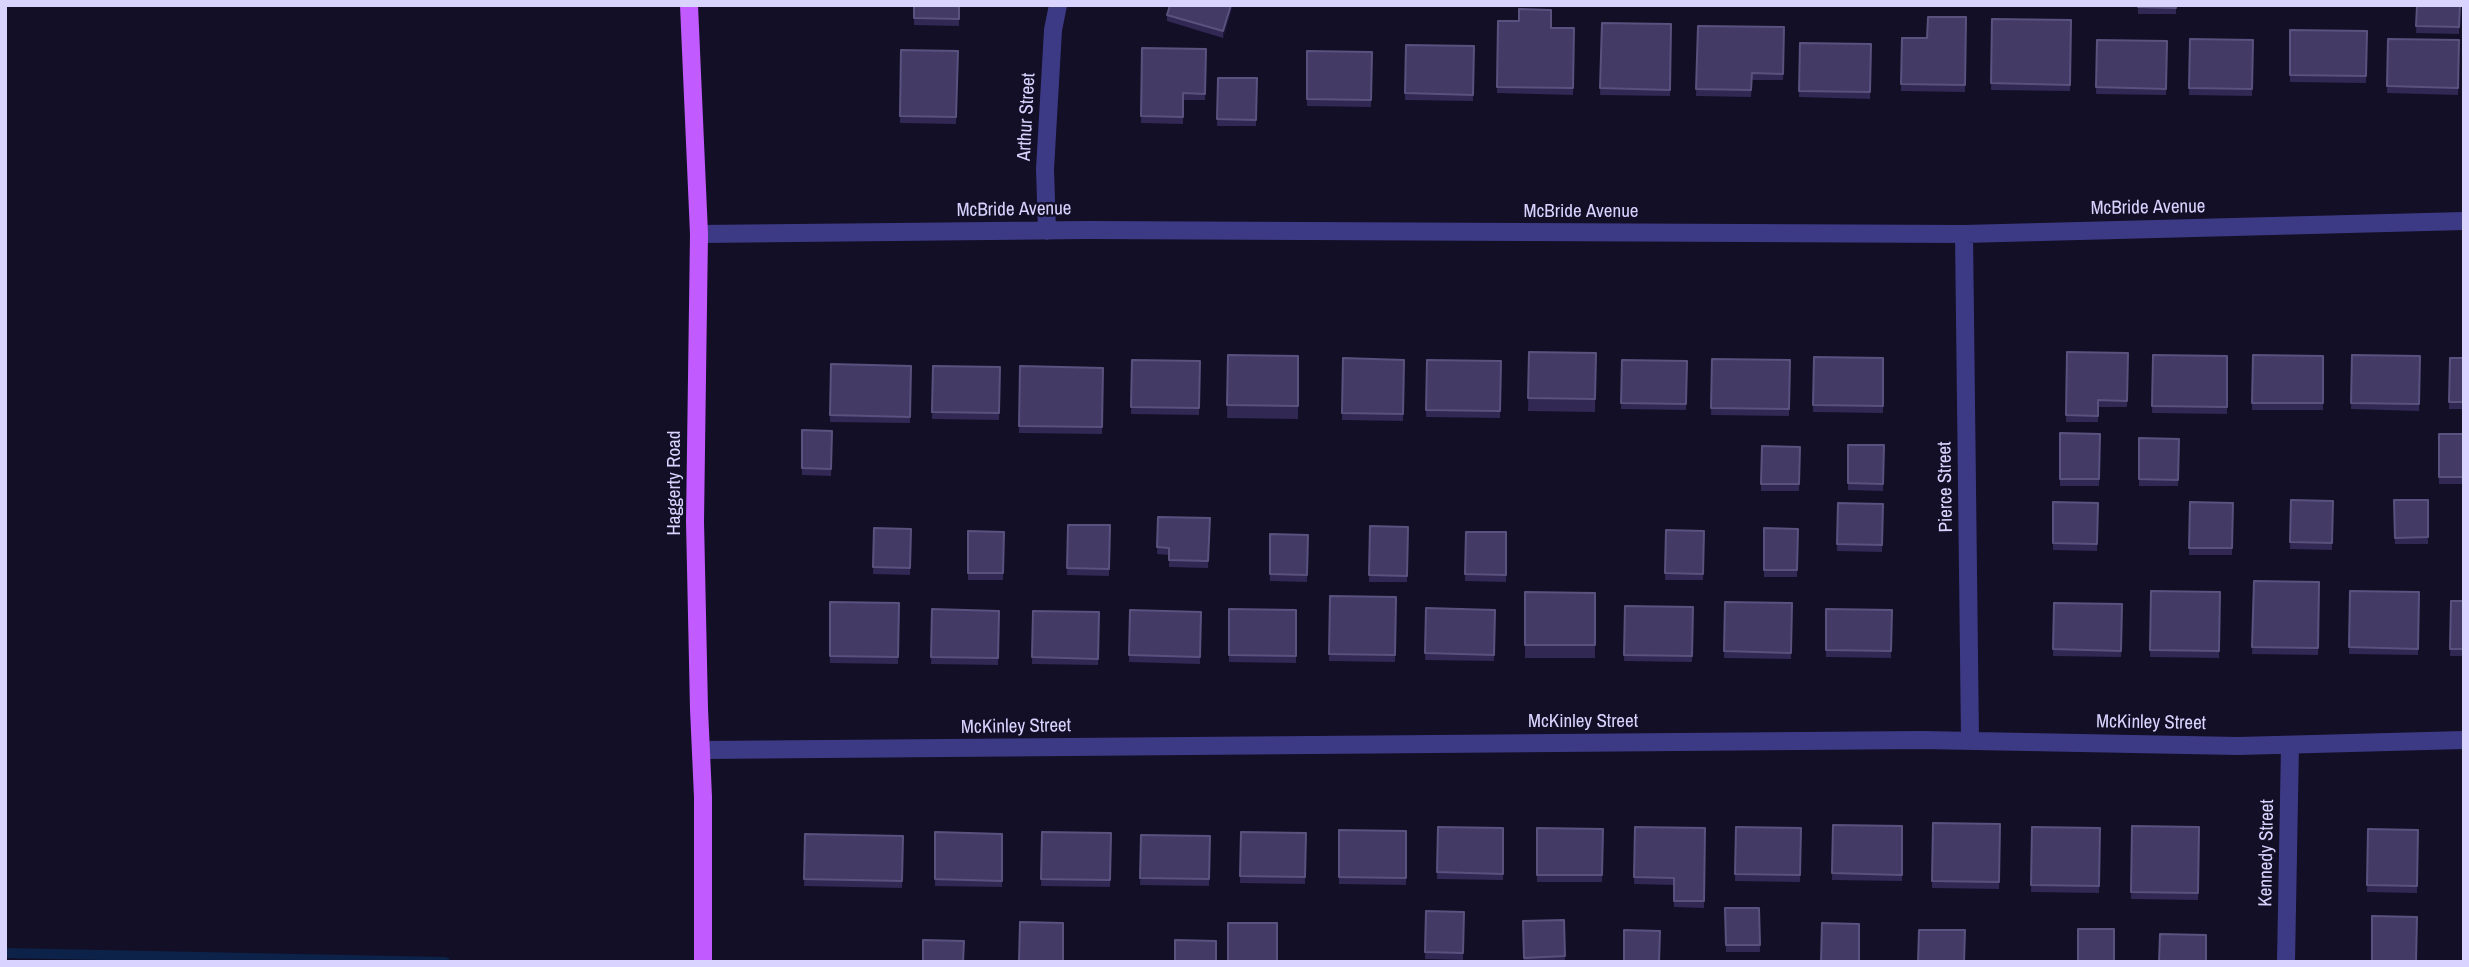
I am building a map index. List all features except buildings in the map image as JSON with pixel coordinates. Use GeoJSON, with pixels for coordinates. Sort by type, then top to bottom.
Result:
{"type":"FeatureCollection","features":[{"type":"Feature","properties":{"kind":"main road","name":"Haggerty Road"},"geometry":{"type":"LineString","coordinates":[[689,5],[699,234],[695,521],[702,750],[703,962]]}},
{"type":"Feature","properties":{"kind":"street","name":"Arthur Street"},"geometry":{"type":"LineString","coordinates":[[1047,231],[1045,169],[1053,30],[1058,5]]}},
{"type":"Feature","properties":{"kind":"street","name":"McBride Avenue"},"geometry":{"type":"LineString","coordinates":[[699,234],[1047,231],[1964,234],[2464,221]]}},
{"type":"Feature","properties":{"kind":"street","name":"Pierce Street"},"geometry":{"type":"LineString","coordinates":[[1964,234],[1970,740]]}},
{"type":"Feature","properties":{"kind":"street","name":"McKinley Street"},"geometry":{"type":"LineString","coordinates":[[702,750],[1970,740],[2238,746],[2464,740]]}},
{"type":"Feature","properties":{"kind":"street","name":"Kennedy Street"},"geometry":{"type":"LineString","coordinates":[[2286,962],[2290,745]]}},
{"type":"Feature","properties":{"kind":"waterway"},"geometry":{"type":"LineString","coordinates":[[5,953],[445,962]]}}]}
